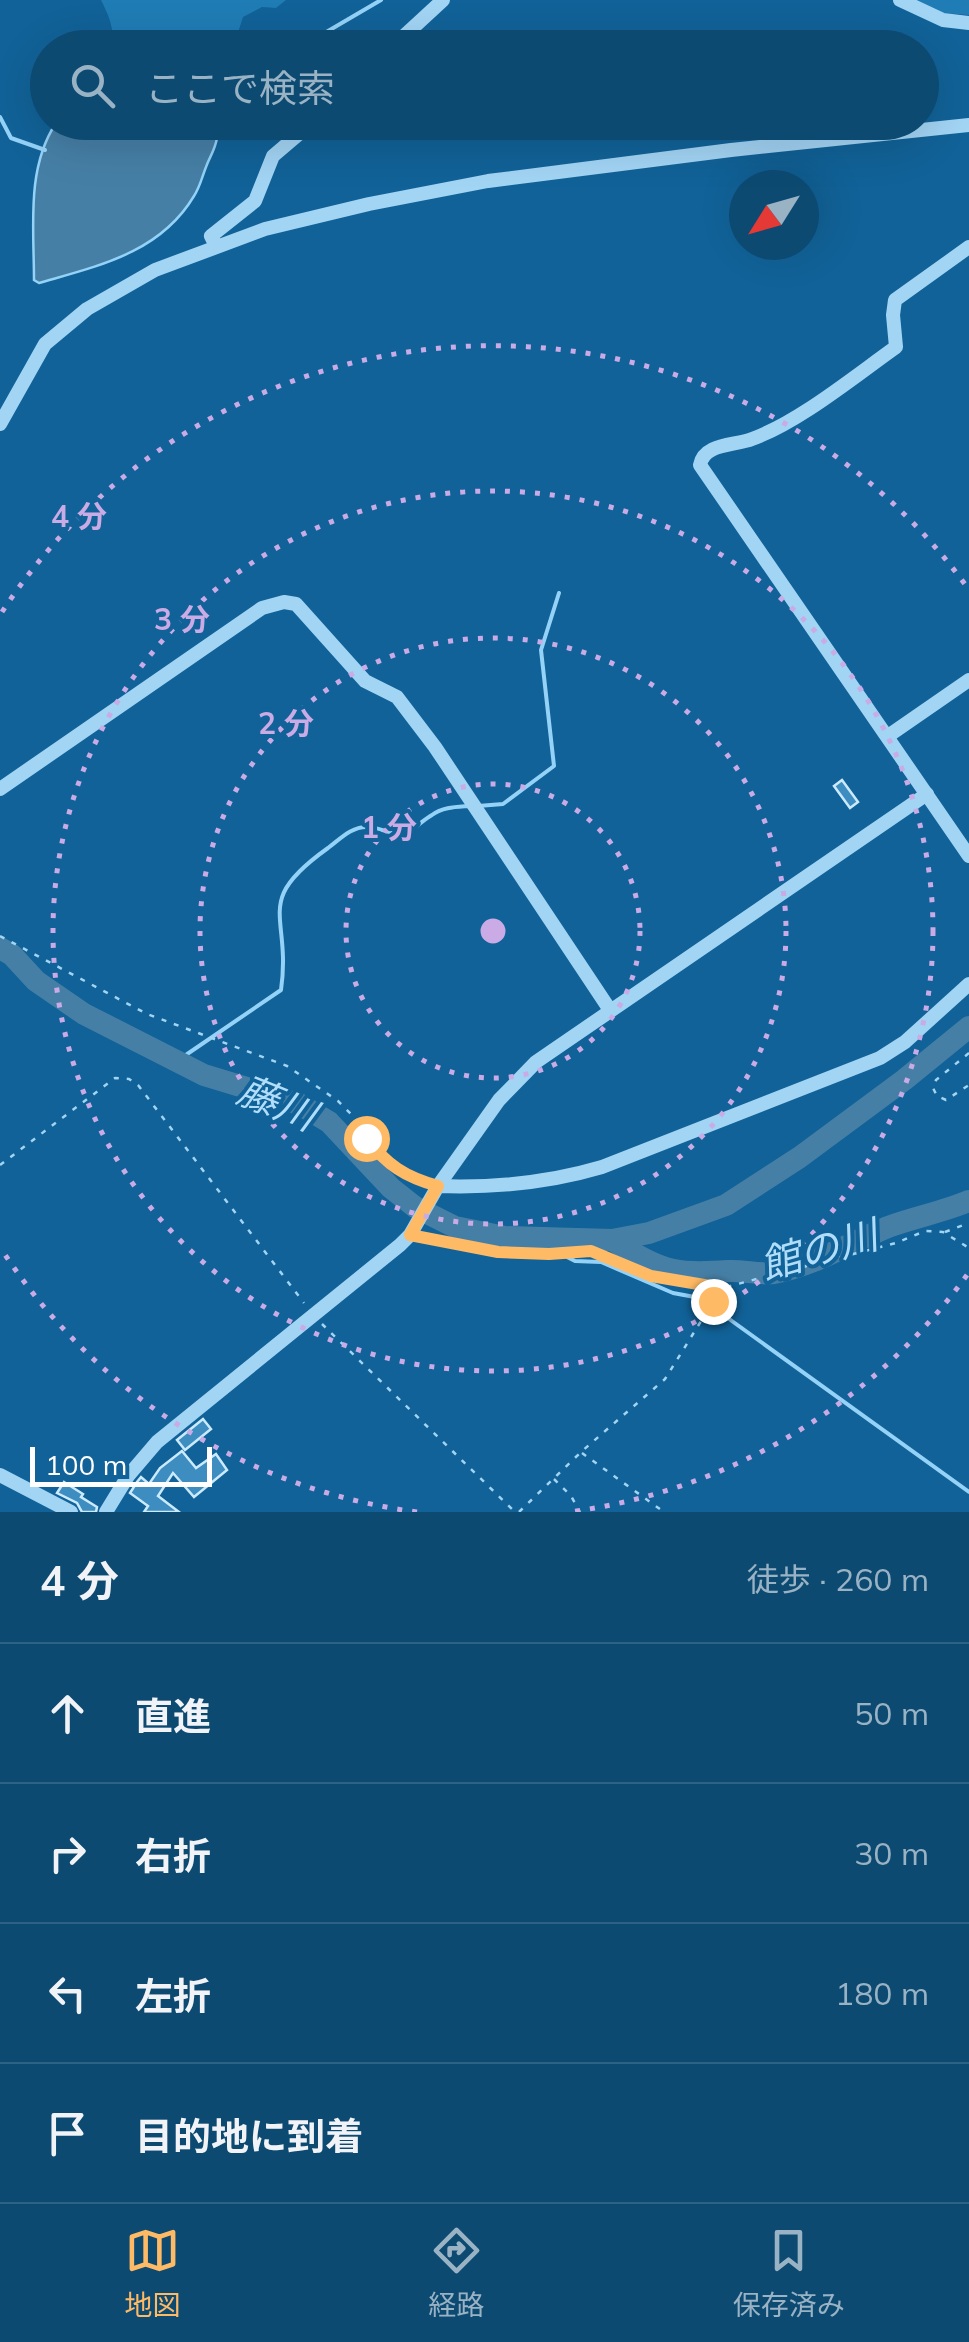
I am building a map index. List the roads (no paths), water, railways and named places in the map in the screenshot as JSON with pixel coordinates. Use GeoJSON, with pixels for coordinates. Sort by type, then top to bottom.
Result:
{"type":"FeatureCollection","features":[{"type":"Feature","properties":{"kind":"street"},"geometry":{"type":"LineString","coordinates":[[410,30],[443,0]]}},
{"type":"Feature","properties":{"kind":"street"},"geometry":{"type":"LineString","coordinates":[[900,0],[943,20],[969,23]]}},
{"type":"Feature","properties":{"kind":"street"},"geometry":{"type":"LineString","coordinates":[[939,129],[969,126]]}},
{"type":"Feature","properties":{"kind":"street"},"geometry":{"type":"LineString","coordinates":[[216,246],[211,236],[255,201],[273,156],[291,140]]}},
{"type":"Feature","properties":{"kind":"street"},"geometry":{"type":"LineString","coordinates":[[0,424],[45,344],[87,310],[155,270],[264,229],[488,181],[830,140]]}},
{"type":"Feature","properties":{"kind":"street"},"geometry":{"type":"LineString","coordinates":[[969,246],[895,300],[896,346],[784,423],[752,439],[711,449],[700,460],[704,473],[969,856]]}},
{"type":"Feature","properties":{"kind":"street"},"geometry":{"type":"LineString","coordinates":[[0,789],[250,615],[284,602],[296,604],[366,681],[398,697],[610,1010]]}},
{"type":"Feature","properties":{"kind":"street"},"geometry":{"type":"LineString","coordinates":[[888,736],[969,680]]}},
{"type":"Feature","properties":{"kind":"street"},"geometry":{"type":"LineString","coordinates":[[106,1512],[128,1476],[157,1442],[412,1231],[434,1192],[498,1100],[528,1069],[926,794]]}},
{"type":"Feature","properties":{"kind":"street"},"geometry":{"type":"LineString","coordinates":[[434,1192],[569,1177],[880,1058],[904,1042],[969,984]]}},
{"type":"Feature","properties":{"kind":"street"},"geometry":{"type":"LineString","coordinates":[[0,1475],[71,1512]]}},
{"type":"Feature","properties":{"kind":"waterway"},"geometry":{"type":"LineString","coordinates":[[330,30],[381,0]]}},
{"type":"Feature","properties":{"kind":"waterway"},"geometry":{"type":"LineString","coordinates":[[0,117],[11,138],[45,150]]}},
{"type":"Feature","properties":{"kind":"waterway"},"geometry":{"type":"LineString","coordinates":[[478,806],[503,804],[554,766],[541,650],[559,593]]}},
{"type":"Feature","properties":{"kind":"waterway"},"geometry":{"type":"LineString","coordinates":[[177,1061],[281,990],[282,897],[304,867],[342,837],[362,827],[404,832],[441,810],[469,806]]}},
{"type":"Feature","properties":{"kind":"waterway","name":"藤川"},"geometry":{"type":"LineString","coordinates":[[0,948],[36,981],[84,1014],[204,1075],[299,1104],[329,1122],[391,1188],[415,1207],[455,1227],[505,1237],[612,1240],[649,1233],[726,1205],[800,1157],[969,1027]]}},
{"type":"Feature","properties":{"kind":"waterway","name":"館の川"},"geometry":{"type":"LineString","coordinates":[[612,1240],[642,1258],[679,1271],[774,1273],[818,1259],[888,1227],[969,1201]]}},
{"type":"Feature","properties":{"kind":"waterway"},"geometry":{"type":"LineString","coordinates":[[567,1238],[567,1257],[575,1261],[601,1262],[673,1293],[700,1298],[969,1492]]}}]}
